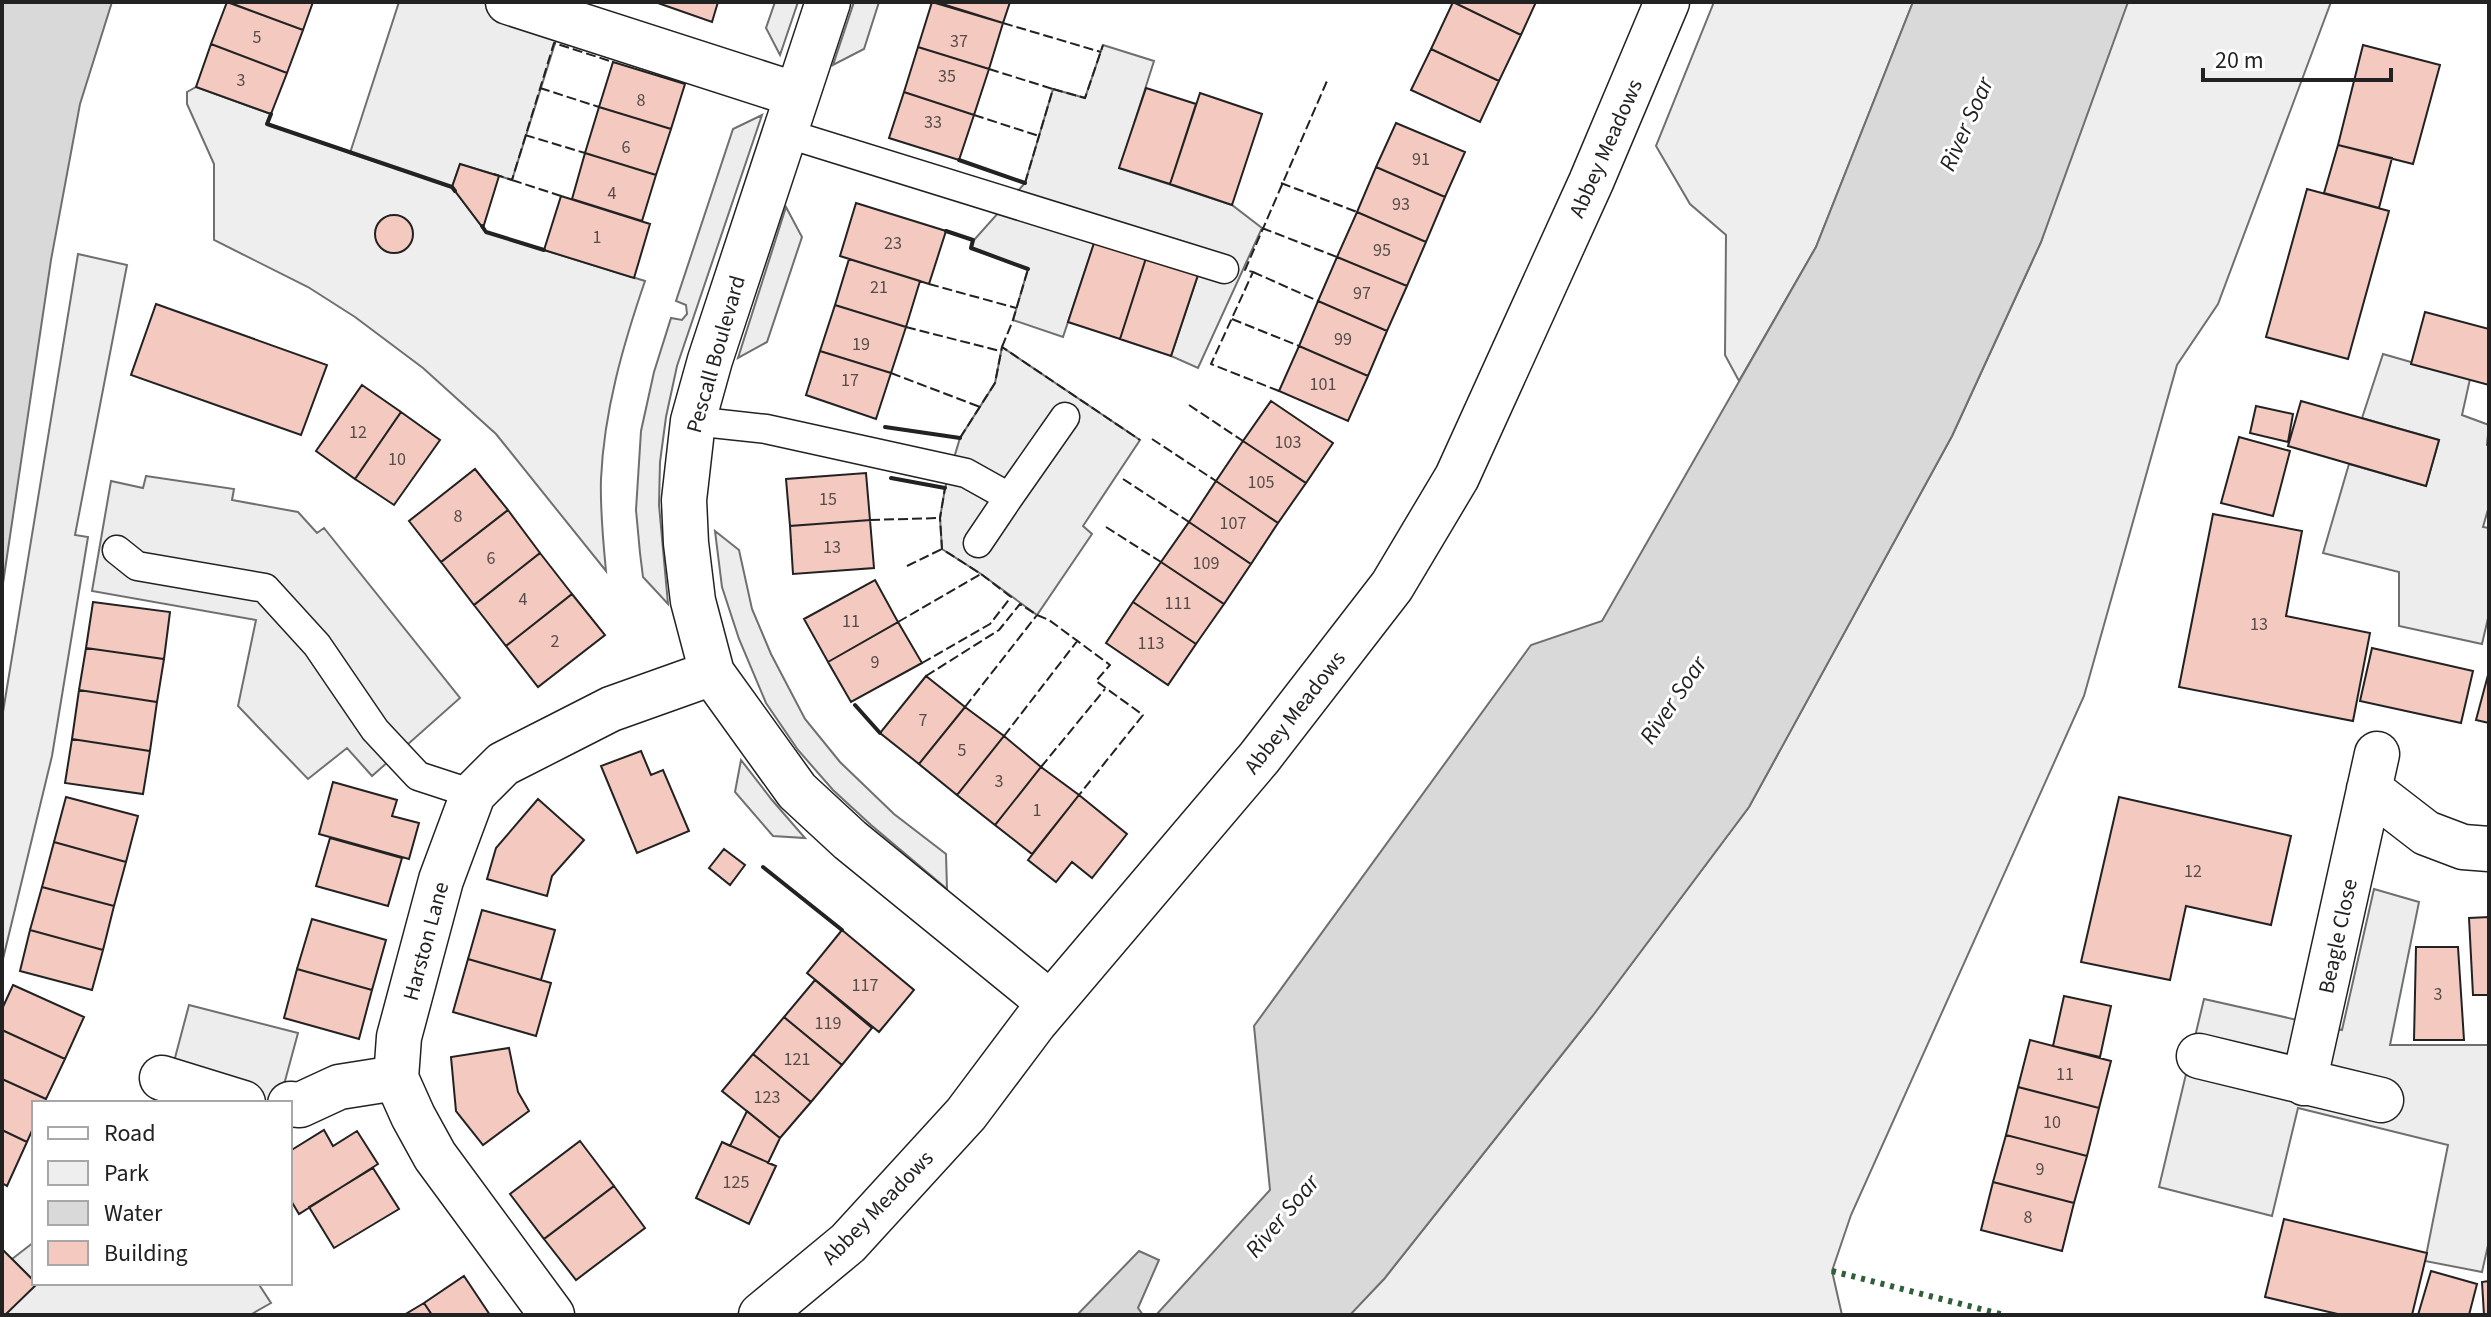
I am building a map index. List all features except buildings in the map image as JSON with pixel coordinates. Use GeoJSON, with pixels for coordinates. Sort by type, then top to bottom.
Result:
{"type":"FeatureCollection","features":[{"type":"Feature","properties":{"kind":"street"},"geometry":{"type":"LineString","coordinates":[[508,2],[791,114]]}},
{"type":"Feature","properties":{"kind":"street","name":"Pescall Boulevard"},"geometry":{"type":"LineString","coordinates":[[828,2],[710,360],[693,421],[684,500],[693,601],[712,673],[797,791],[850,840],[1050,1003]]}},
{"type":"Feature","properties":{"kind":"street","name":"Abbey Meadows"},"geometry":{"type":"LineString","coordinates":[[761,1315],[848,1243],[966,1114],[1050,1003],[1259,758],[1392,586],[1457,477],[1591,182],[1667,2]]}},
{"type":"Feature","properties":{"kind":"street","name":"Harston Lane"},"geometry":{"type":"LineString","coordinates":[[552,1315],[435,1156],[396,1078],[399,1037],[441,880],[473,794],[503,764],[585,722],[611,709],[712,673]]}},
{"type":"Feature","properties":{"kind":"street","name":"Beagle Close"},"geometry":{"type":"LineString","coordinates":[[2304,1083],[2373,772],[2426,833],[2463,847],[2489,849]]}},
{"type":"Feature","properties":{"kind":"street"},"geometry":{"type":"LineString","coordinates":[[2199,1056],[2381,1100]]}},
{"type":"Feature","properties":{"kind":"street"},"geometry":{"type":"LineString","coordinates":[[162,1078],[237,1101]]}},
{"type":"Feature","properties":{"kind":"street"},"geometry":{"type":"LineString","coordinates":[[292,1104],[300,1105],[339,1087],[396,1078]]}},
{"type":"Feature","properties":{"kind":"lane"},"geometry":{"type":"LineString","coordinates":[[791,114],[1224,269]]}},
{"type":"Feature","properties":{"kind":"lane"},"geometry":{"type":"LineString","coordinates":[[978,543],[1065,417]]}},
{"type":"Feature","properties":{"kind":"lane"},"geometry":{"type":"LineString","coordinates":[[693,421],[766,429],[966,473],[1009,497]]}},
{"type":"Feature","properties":{"kind":"lane"},"geometry":{"type":"LineString","coordinates":[[117,550],[137,566],[265,588],[317,645],[375,730],[418,776],[473,794]]}},
{"type":"Feature","properties":{"kind":"green space"},"geometry":{"type":"Polygon","coordinates":[[[1714,2],[1913,2],[1816,247],[1739,381],[1725,355],[1726,235],[1690,204],[1656,146],[1714,2]]]}},
{"type":"Feature","properties":{"kind":"green space"},"geometry":{"type":"Polygon","coordinates":[[[2120,2],[2331,2],[2218,304],[2177,365],[2084,696],[1851,1215],[1832,1271],[1842,1315],[1348,1315],[1384,1279],[1594,1014],[1749,807],[1952,436],[2041,242],[2120,2]]]}},
{"type":"Feature","properties":{"kind":"green space"},"geometry":{"type":"Polygon","coordinates":[[[196,87],[271,114],[268,124],[452,187],[486,232],[645,281],[622,354],[606,428],[601,491],[606,571],[496,434],[423,368],[355,317],[308,287],[214,240],[214,164],[187,104],[187,92],[196,87]]]}},
{"type":"Feature","properties":{"kind":"green space"},"geometry":{"type":"Polygon","coordinates":[[[78,254],[127,265],[75,535],[88,537],[52,756],[2,963],[2,718],[78,254]]]}},
{"type":"Feature","properties":{"kind":"shaded area"},"geometry":{"type":"Polygon","coordinates":[[[399,2],[568,2],[512,180],[460,164],[452,187],[350,153],[399,2]]]}},
{"type":"Feature","properties":{"kind":"shaded area"},"geometry":{"type":"Polygon","coordinates":[[[775,2],[798,2],[780,55],[766,28],[775,2]]]}},
{"type":"Feature","properties":{"kind":"shaded area"},"geometry":{"type":"Polygon","coordinates":[[[854,2],[879,2],[864,49],[833,65],[854,2]]]}},
{"type":"Feature","properties":{"kind":"shaded area"},"geometry":{"type":"Polygon","coordinates":[[[1103,45],[1154,61],[1120,168],[1232,205],[1262,228],[1198,368],[1171,356],[1198,275],[1095,241],[1063,337],[1013,320],[1028,269],[971,248],[974,240],[1025,183],[1053,89],[1085,98],[1103,45]]]}},
{"type":"Feature","properties":{"kind":"shaded area"},"geometry":{"type":"Polygon","coordinates":[[[762,115],[677,366],[666,417],[660,462],[659,505],[668,604],[643,577],[636,510],[641,431],[654,372],[671,318],[682,320],[687,314],[686,305],[676,301],[733,129],[762,115]]]}},
{"type":"Feature","properties":{"kind":"shaded area"},"geometry":{"type":"Polygon","coordinates":[[[786,207],[802,237],[767,342],[738,358],[786,207]]]}},
{"type":"Feature","properties":{"kind":"shaded area"},"geometry":{"type":"Polygon","coordinates":[[[1002,347],[1140,440],[1083,526],[1092,534],[1037,615],[942,549],[940,518],[945,488],[960,438],[995,383],[1002,347]]]}},
{"type":"Feature","properties":{"kind":"shaded area"},"geometry":{"type":"Polygon","coordinates":[[[2383,354],[2470,379],[2462,415],[2489,425],[2489,506],[2483,527],[2489,528],[2489,614],[2482,644],[2399,626],[2399,572],[2323,553],[2349,464],[2426,486],[2439,440],[2362,418],[2383,354]]]}},
{"type":"Feature","properties":{"kind":"shaded area"},"geometry":{"type":"Polygon","coordinates":[[[146,476],[234,489],[232,500],[298,512],[317,533],[324,528],[460,698],[372,776],[347,748],[308,779],[238,706],[256,620],[92,591],[111,481],[143,488],[146,476]]]}},
{"type":"Feature","properties":{"kind":"shaded area"},"geometry":{"type":"Polygon","coordinates":[[[715,531],[739,550],[752,609],[771,654],[805,719],[840,762],[894,814],[946,854],[947,889],[833,790],[798,750],[766,703],[739,639],[722,587],[715,531]]]}},
{"type":"Feature","properties":{"kind":"shaded area"},"geometry":{"type":"Polygon","coordinates":[[[741,760],[805,838],[773,836],[735,792],[741,760]]]}},
{"type":"Feature","properties":{"kind":"shaded area"},"geometry":{"type":"Polygon","coordinates":[[[2374,889],[2419,902],[2390,1045],[2489,1045],[2489,1241],[2482,1272],[2425,1261],[2448,1145],[2298,1108],[2272,1216],[2159,1187],[2204,999],[2342,1030],[2374,889]]]}},
{"type":"Feature","properties":{"kind":"shaded area"},"geometry":{"type":"Polygon","coordinates":[[[189,1005],[298,1033],[280,1101],[164,1101],[189,1005]]]}},
{"type":"Feature","properties":{"kind":"shaded area"},"geometry":{"type":"Polygon","coordinates":[[[32,1244],[32,1279],[12,1259],[32,1244]]]}},
{"type":"Feature","properties":{"kind":"shaded area"},"geometry":{"type":"Polygon","coordinates":[[[34,1285],[259,1285],[271,1303],[250,1315],[5,1315],[34,1285]]]}},
{"type":"Feature","properties":{"kind":"water"},"geometry":{"type":"Polygon","coordinates":[[[2,2],[112,2],[80,104],[51,260],[2,590],[2,2]]]}},
{"type":"Feature","properties":{"kind":"water","name":"River Soar"},"geometry":{"type":"Polygon","coordinates":[[[1913,2],[2128,2],[2041,242],[1952,436],[1749,807],[1594,1014],[1384,1279],[1350,1315],[1156,1315],[1270,1190],[1254,1026],[1531,645],[1602,621],[1816,247],[1913,2]]]}},
{"type":"Feature","properties":{"kind":"water"},"geometry":{"type":"Polygon","coordinates":[[[1139,1251],[1159,1260],[1138,1308],[1143,1315],[1077,1315],[1139,1251]]]}},
{"type":"Feature","properties":{"kind":"hedge"},"geometry":{"type":"LineString","coordinates":[[1832,1271],[2004,1315]]}},
{"type":"Feature","properties":{"kind":"fence"},"geometry":{"type":"LineString","coordinates":[[1003,23],[1101,52]]}},
{"type":"Feature","properties":{"kind":"fence"},"geometry":{"type":"LineString","coordinates":[[494,174],[512,180],[554,43],[613,62]]}},
{"type":"Feature","properties":{"kind":"fence"},"geometry":{"type":"LineString","coordinates":[[1025,183],[1053,89],[1085,98],[1103,45]]}},
{"type":"Feature","properties":{"kind":"fence"},"geometry":{"type":"LineString","coordinates":[[989,69],[1053,89]]}},
{"type":"Feature","properties":{"kind":"fence"},"geometry":{"type":"LineString","coordinates":[[1279,391],[1211,364],[1253,272],[1245,270],[1327,81]]}},
{"type":"Feature","properties":{"kind":"fence"},"geometry":{"type":"LineString","coordinates":[[540,88],[599,107]]}},
{"type":"Feature","properties":{"kind":"fence"},"geometry":{"type":"LineString","coordinates":[[974,115],[1039,136]]}},
{"type":"Feature","properties":{"kind":"fence"},"geometry":{"type":"LineString","coordinates":[[525,135],[585,153]]}},
{"type":"Feature","properties":{"kind":"fence"},"geometry":{"type":"LineString","coordinates":[[512,180],[561,196]]}},
{"type":"Feature","properties":{"kind":"fence"},"geometry":{"type":"LineString","coordinates":[[1281,183],[1357,212]]}},
{"type":"Feature","properties":{"kind":"fence"},"geometry":{"type":"LineString","coordinates":[[1262,228],[1337,257]]}},
{"type":"Feature","properties":{"kind":"fence"},"geometry":{"type":"LineString","coordinates":[[1002,347],[1028,269]]}},
{"type":"Feature","properties":{"kind":"fence"},"geometry":{"type":"LineString","coordinates":[[1253,272],[1318,301]]}},
{"type":"Feature","properties":{"kind":"fence"},"geometry":{"type":"LineString","coordinates":[[929,284],[1016,308]]}},
{"type":"Feature","properties":{"kind":"fence"},"geometry":{"type":"LineString","coordinates":[[1232,319],[1299,346]]}},
{"type":"Feature","properties":{"kind":"fence"},"geometry":{"type":"LineString","coordinates":[[906,327],[1000,351]]}},
{"type":"Feature","properties":{"kind":"fence"},"geometry":{"type":"LineString","coordinates":[[960,438],[995,383],[1002,347],[1140,440]]}},
{"type":"Feature","properties":{"kind":"fence"},"geometry":{"type":"LineString","coordinates":[[891,373],[980,407]]}},
{"type":"Feature","properties":{"kind":"fence"},"geometry":{"type":"LineString","coordinates":[[1189,405],[1243,441]]}},
{"type":"Feature","properties":{"kind":"fence"},"geometry":{"type":"LineString","coordinates":[[1152,439],[1216,481]]}},
{"type":"Feature","properties":{"kind":"fence"},"geometry":{"type":"LineString","coordinates":[[1123,479],[1189,522]]}},
{"type":"Feature","properties":{"kind":"fence"},"geometry":{"type":"LineString","coordinates":[[922,663],[990,624],[1011,597],[942,549],[940,518],[945,488]]}},
{"type":"Feature","properties":{"kind":"fence"},"geometry":{"type":"LineString","coordinates":[[870,520],[940,518]]}},
{"type":"Feature","properties":{"kind":"fence"},"geometry":{"type":"LineString","coordinates":[[1106,527],[1161,562]]}},
{"type":"Feature","properties":{"kind":"fence"},"geometry":{"type":"LineString","coordinates":[[907,566],[942,549]]}},
{"type":"Feature","properties":{"kind":"fence"},"geometry":{"type":"LineString","coordinates":[[898,622],[981,574]]}},
{"type":"Feature","properties":{"kind":"fence"},"geometry":{"type":"LineString","coordinates":[[926,676],[999,630],[1020,604],[1049,620],[1110,665],[1096,681],[1143,715],[1079,795]]}},
{"type":"Feature","properties":{"kind":"fence"},"geometry":{"type":"LineString","coordinates":[[965,707],[1037,615]]}},
{"type":"Feature","properties":{"kind":"fence"},"geometry":{"type":"LineString","coordinates":[[1004,736],[1078,640]]}},
{"type":"Feature","properties":{"kind":"fence"},"geometry":{"type":"LineString","coordinates":[[1041,767],[1105,689]]}},
{"type":"Feature","properties":{"kind":"wall"},"geometry":{"type":"LineString","coordinates":[[271,114],[267,124],[452,187],[455,191]]}},
{"type":"Feature","properties":{"kind":"wall"},"geometry":{"type":"LineString","coordinates":[[959,160],[1025,183]]}},
{"type":"Feature","properties":{"kind":"wall"},"geometry":{"type":"LineString","coordinates":[[482,226],[486,232],[544,250]]}},
{"type":"Feature","properties":{"kind":"wall"},"geometry":{"type":"LineString","coordinates":[[946,231],[973,240],[971,248],[1028,269]]}},
{"type":"Feature","properties":{"kind":"wall"},"geometry":{"type":"LineString","coordinates":[[885,427],[960,438]]}},
{"type":"Feature","properties":{"kind":"wall"},"geometry":{"type":"LineString","coordinates":[[891,478],[945,488]]}},
{"type":"Feature","properties":{"kind":"wall"},"geometry":{"type":"LineString","coordinates":[[855,705],[880,733]]}},
{"type":"Feature","properties":{"kind":"wall"},"geometry":{"type":"LineString","coordinates":[[763,867],[842,930]]}}]}
